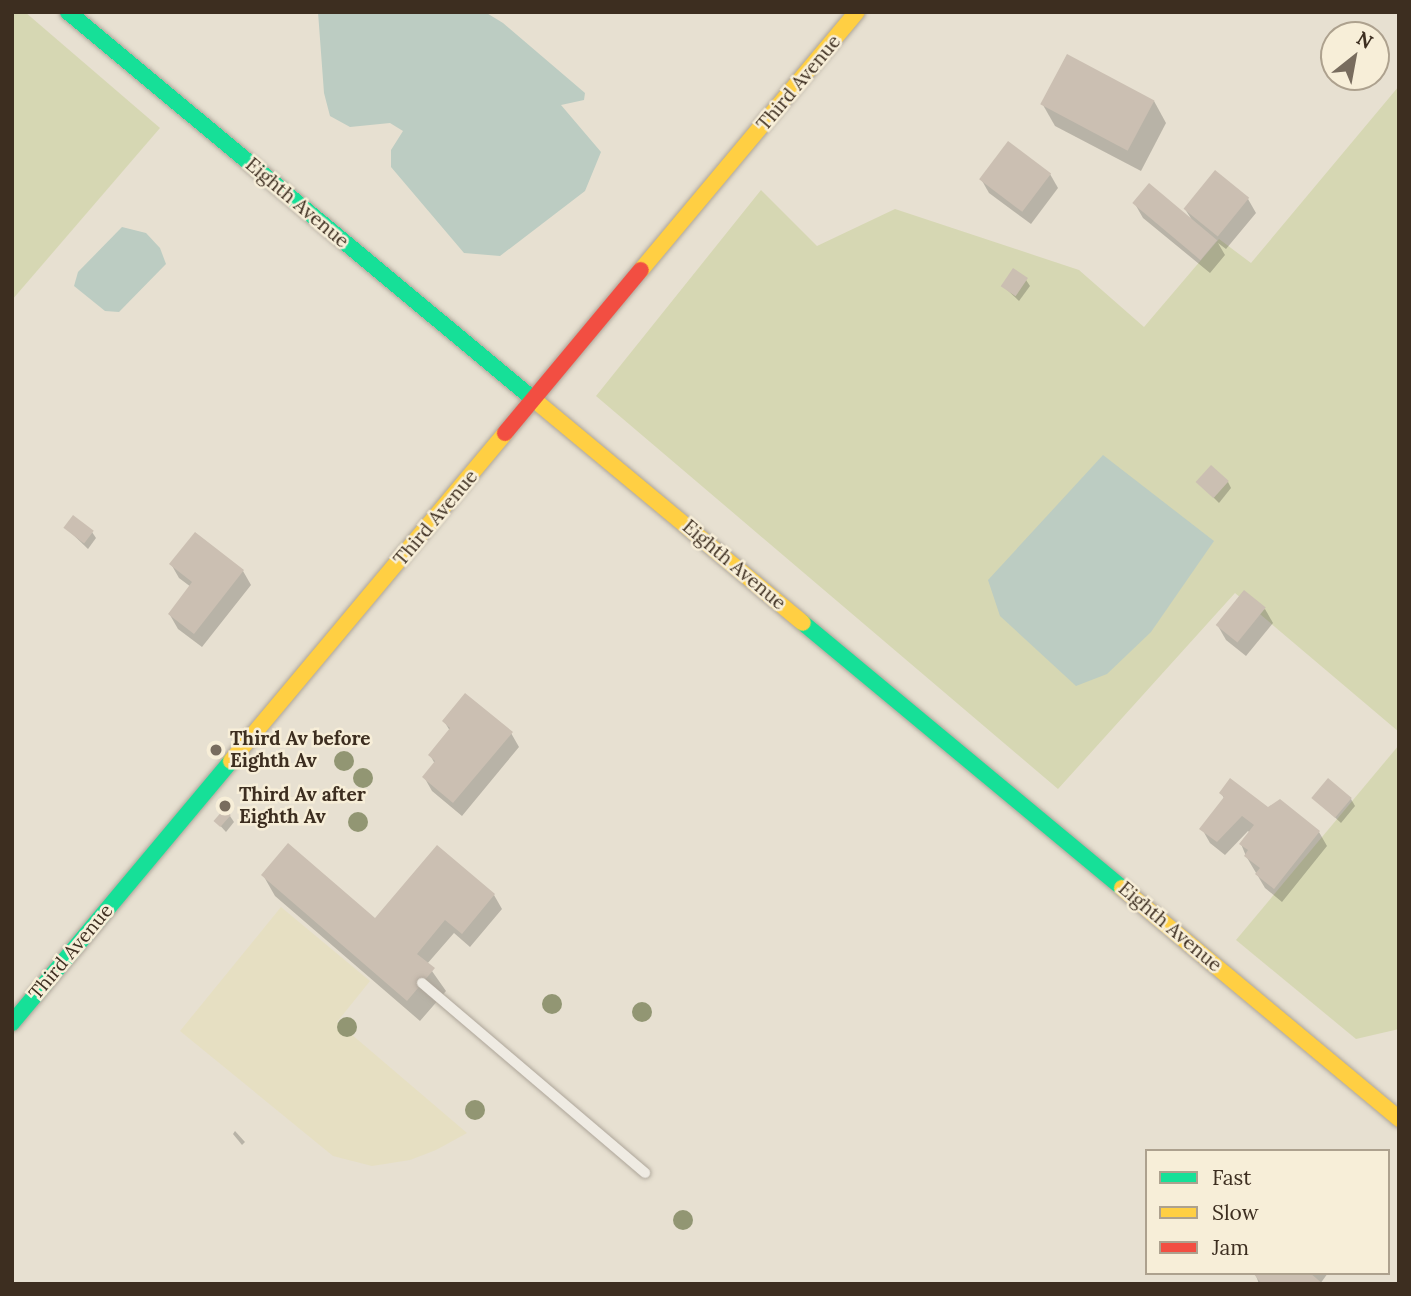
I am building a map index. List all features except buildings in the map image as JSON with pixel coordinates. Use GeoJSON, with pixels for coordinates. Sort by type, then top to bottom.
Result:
{"type":"FeatureCollection","features":[{"type":"Feature","properties":{"kind":"main road","name":"Eighth Avenue"},"geometry":{"type":"LineString","coordinates":[[68,12],[1399,1119]]}},
{"type":"Feature","properties":{"kind":"main road","name":"Third Avenue"},"geometry":{"type":"LineString","coordinates":[[12,1023],[858,12]]}},
{"type":"Feature","properties":{"kind":"lane"},"geometry":{"type":"LineString","coordinates":[[422,983],[645,1173]]}},
{"type":"Feature","properties":{"kind":"shaded area"},"geometry":{"type":"Polygon","coordinates":[[[318,12],[485,12],[503,23],[585,93],[584,100],[561,105],[601,152],[585,191],[500,256],[464,253],[391,167],[391,150],[403,131],[390,123],[350,127],[330,116],[324,93],[318,12]]]}},
{"type":"Feature","properties":{"kind":"shaded area"},"geometry":{"type":"Polygon","coordinates":[[[122,227],[146,233],[160,248],[166,264],[119,312],[105,311],[74,286],[78,272],[122,227]]]}},
{"type":"Feature","properties":{"kind":"shaded area"},"geometry":{"type":"Polygon","coordinates":[[[1103,455],[1214,541],[1151,632],[1107,674],[1076,686],[1000,616],[988,580],[1103,455]]]}},
{"type":"Feature","properties":{"kind":"shaded area"},"geometry":{"type":"Polygon","coordinates":[[[281,907],[370,981],[337,1022],[467,1133],[410,1160],[372,1166],[333,1156],[180,1031],[281,907]]]}},
{"type":"Feature","properties":{"kind":"green space"},"geometry":{"type":"Polygon","coordinates":[[[12,12],[25,12],[160,128],[12,300],[12,12]]]}},
{"type":"Feature","properties":{"kind":"green space"},"geometry":{"type":"Polygon","coordinates":[[[1399,86],[1399,732],[1235,593],[1058,789],[596,396],[761,190],[817,246],[895,209],[1079,270],[1144,327],[1219,239],[1251,263],[1399,86]]]}},
{"type":"Feature","properties":{"kind":"green space"},"geometry":{"type":"Polygon","coordinates":[[[1399,745],[1399,1029],[1356,1039],[1236,940],[1399,745]]]}},
{"type":"Feature","properties":{"kind":"traffic: fast"},"geometry":{"type":"LineString","coordinates":[[68,12],[538,403]]}},
{"type":"Feature","properties":{"kind":"traffic: fast"},"geometry":{"type":"LineString","coordinates":[[803,623],[1122,888]]}},
{"type":"Feature","properties":{"kind":"traffic: fast"},"geometry":{"type":"LineString","coordinates":[[12,1023],[231,761]]}},
{"type":"Feature","properties":{"kind":"traffic: slow"},"geometry":{"type":"LineString","coordinates":[[641,270],[857,12]]}},
{"type":"Feature","properties":{"kind":"traffic: slow"},"geometry":{"type":"LineString","coordinates":[[538,403],[803,623]]}},
{"type":"Feature","properties":{"kind":"traffic: slow"},"geometry":{"type":"LineString","coordinates":[[231,761],[505,433]]}},
{"type":"Feature","properties":{"kind":"traffic: slow"},"geometry":{"type":"LineString","coordinates":[[1122,888],[1399,1119]]}},
{"type":"Feature","properties":{"kind":"traffic: jam"},"geometry":{"type":"LineString","coordinates":[[505,433],[641,270]]}},
{"type":"Feature","properties":{"kind":"place","name":"Third Av before Eighth Av"},"geometry":{"type":"Point","coordinates":[216,750]}},
{"type":"Feature","properties":{"kind":"place","name":"Third Av after Eighth Av"},"geometry":{"type":"Point","coordinates":[225,806]}}]}
